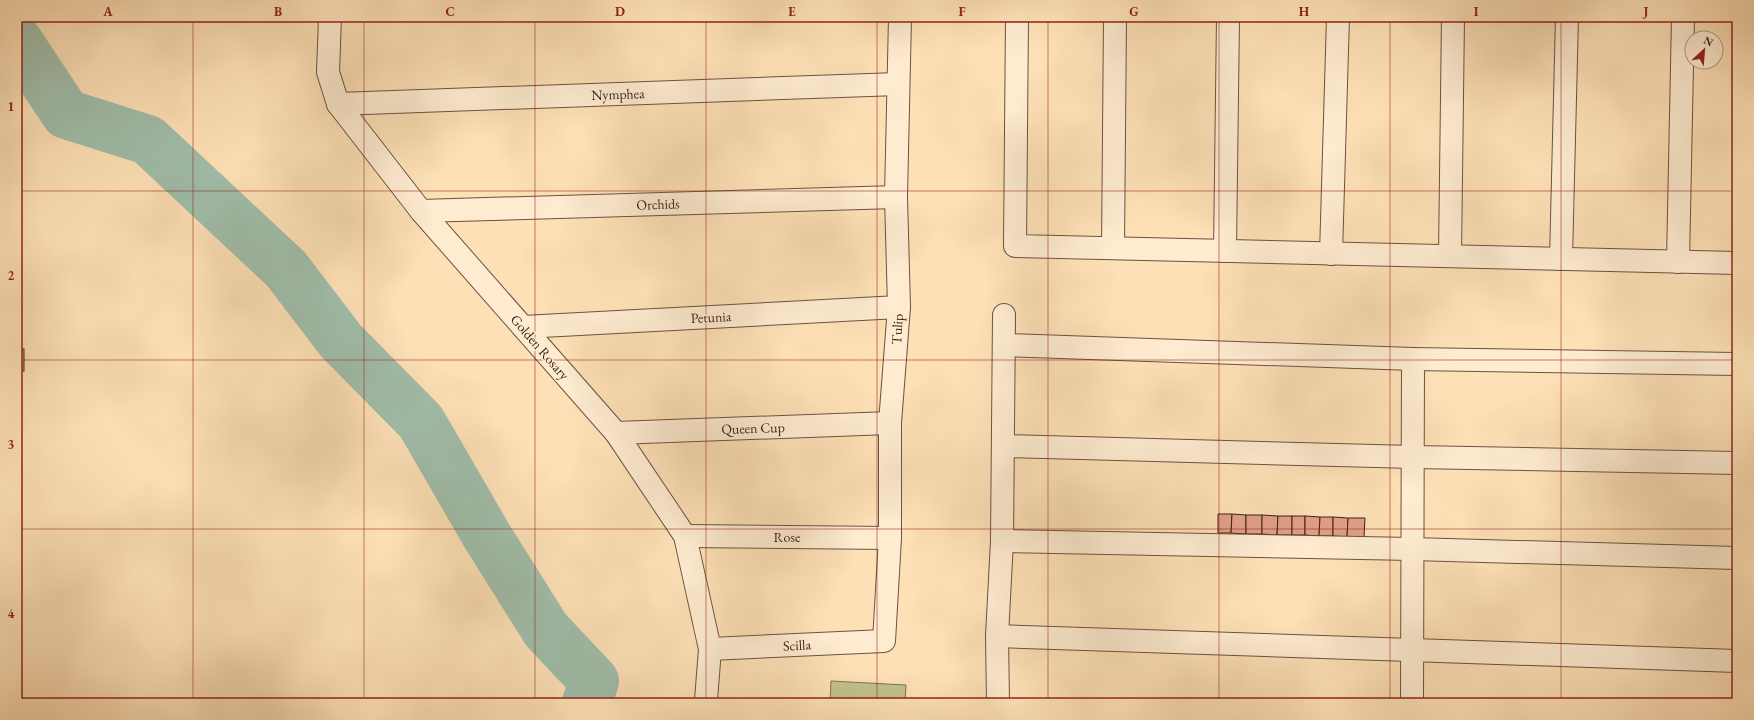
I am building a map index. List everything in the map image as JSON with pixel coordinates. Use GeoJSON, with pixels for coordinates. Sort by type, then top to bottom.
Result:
{"type":"FeatureCollection","features":[{"type":"Feature","properties":{"kind":"street","name":"Golden Rosary"},"geometry":{"type":"LineString","coordinates":[[330,17],[328,72],[338,104],[421,211],[616,433],[685,536],[710,648],[706,700]]}},
{"type":"Feature","properties":{"kind":"street","name":"Tulip"},"geometry":{"type":"LineString","coordinates":[[884,641],[890,538],[890,423],[899,307],[896,196],[900,17]]}},
{"type":"Feature","properties":{"kind":"street"},"geometry":{"type":"LineString","coordinates":[[1017,17],[1015,246],[1737,263]]}},
{"type":"Feature","properties":{"kind":"street"},"geometry":{"type":"LineString","coordinates":[[1113,248],[1115,17]]}},
{"type":"Feature","properties":{"kind":"street"},"geometry":{"type":"LineString","coordinates":[[1225,251],[1228,17]]}},
{"type":"Feature","properties":{"kind":"street"},"geometry":{"type":"LineString","coordinates":[[1331,254],[1338,17]]}},
{"type":"Feature","properties":{"kind":"street"},"geometry":{"type":"LineString","coordinates":[[1450,256],[1453,17]]}},
{"type":"Feature","properties":{"kind":"street"},"geometry":{"type":"LineString","coordinates":[[1561,259],[1566,17]]}},
{"type":"Feature","properties":{"kind":"street"},"geometry":{"type":"LineString","coordinates":[[1678,262],[1683,17]]}},
{"type":"Feature","properties":{"kind":"street","name":"Nymphea"},"geometry":{"type":"LineString","coordinates":[[338,104],[898,84]]}},
{"type":"Feature","properties":{"kind":"street","name":"Orchids"},"geometry":{"type":"LineString","coordinates":[[421,211],[896,196]]}},
{"type":"Feature","properties":{"kind":"street","name":"Petunia"},"geometry":{"type":"LineString","coordinates":[[523,327],[899,307]]}},
{"type":"Feature","properties":{"kind":"street"},"geometry":{"type":"LineString","coordinates":[[998,703],[997,636],[1002,541],[1005,345],[1004,315]]}},
{"type":"Feature","properties":{"kind":"street"},"geometry":{"type":"LineString","coordinates":[[1005,345],[1413,359],[1737,364]]}},
{"type":"Feature","properties":{"kind":"street"},"geometry":{"type":"LineString","coordinates":[[1412,703],[1414,651],[1412,549],[1413,359]]}},
{"type":"Feature","properties":{"kind":"street","name":"Queen Cup"},"geometry":{"type":"LineString","coordinates":[[616,433],[890,423]]}},
{"type":"Feature","properties":{"kind":"street"},"geometry":{"type":"LineString","coordinates":[[1003,446],[1412,457],[1737,463]]}},
{"type":"Feature","properties":{"kind":"street","name":"Rose"},"geometry":{"type":"LineString","coordinates":[[685,536],[890,538]]}},
{"type":"Feature","properties":{"kind":"street"},"geometry":{"type":"LineString","coordinates":[[1002,541],[1412,549],[1737,558]]}},
{"type":"Feature","properties":{"kind":"street"},"geometry":{"type":"LineString","coordinates":[[997,636],[1737,661]]}},
{"type":"Feature","properties":{"kind":"street","name":"Scilla"},"geometry":{"type":"LineString","coordinates":[[710,648],[884,641]]}},
{"type":"Feature","properties":{"kind":"green space"},"geometry":{"type":"Polygon","coordinates":[[[831,681],[906,685],[905,703],[830,703],[831,681]]]}},
{"type":"Feature","properties":{"kind":"building"},"geometry":{"type":"Polygon","coordinates":[[[17,349],[24,349],[24,371],[17,371],[17,349]]]}},
{"type":"Feature","properties":{"kind":"building"},"geometry":{"type":"Polygon","coordinates":[[[1218,514],[1232,514],[1231,533],[1218,533],[1218,514]]]}},
{"type":"Feature","properties":{"kind":"building"},"geometry":{"type":"Polygon","coordinates":[[[1232,514],[1246,515],[1246,534],[1231,533],[1232,514]]]}},
{"type":"Feature","properties":{"kind":"building"},"geometry":{"type":"Polygon","coordinates":[[[1246,515],[1262,515],[1262,534],[1246,534],[1246,515]]]}},
{"type":"Feature","properties":{"kind":"building"},"geometry":{"type":"Polygon","coordinates":[[[1262,515],[1278,516],[1277,535],[1262,534],[1262,515]]]}},
{"type":"Feature","properties":{"kind":"building"},"geometry":{"type":"Polygon","coordinates":[[[1278,516],[1292,516],[1292,535],[1277,535],[1278,516]]]}},
{"type":"Feature","properties":{"kind":"building"},"geometry":{"type":"Polygon","coordinates":[[[1292,516],[1305,516],[1305,535],[1292,535],[1292,516]]]}},
{"type":"Feature","properties":{"kind":"building"},"geometry":{"type":"Polygon","coordinates":[[[1305,516],[1320,517],[1319,536],[1305,535],[1305,516]]]}},
{"type":"Feature","properties":{"kind":"building"},"geometry":{"type":"Polygon","coordinates":[[[1320,517],[1333,517],[1333,536],[1319,536],[1320,517]]]}},
{"type":"Feature","properties":{"kind":"building"},"geometry":{"type":"Polygon","coordinates":[[[1333,517],[1348,518],[1347,537],[1333,536],[1333,517]]]}},
{"type":"Feature","properties":{"kind":"building"},"geometry":{"type":"Polygon","coordinates":[[[1348,518],[1365,518],[1364,537],[1347,537],[1348,518]]]}},
{"type":"Feature","properties":{"kind":"waterway"},"geometry":{"type":"LineString","coordinates":[[17,40],[66,114],[148,140],[286,269],[341,341],[421,422],[487,536],[546,630],[594,681],[587,703]]}}]}
